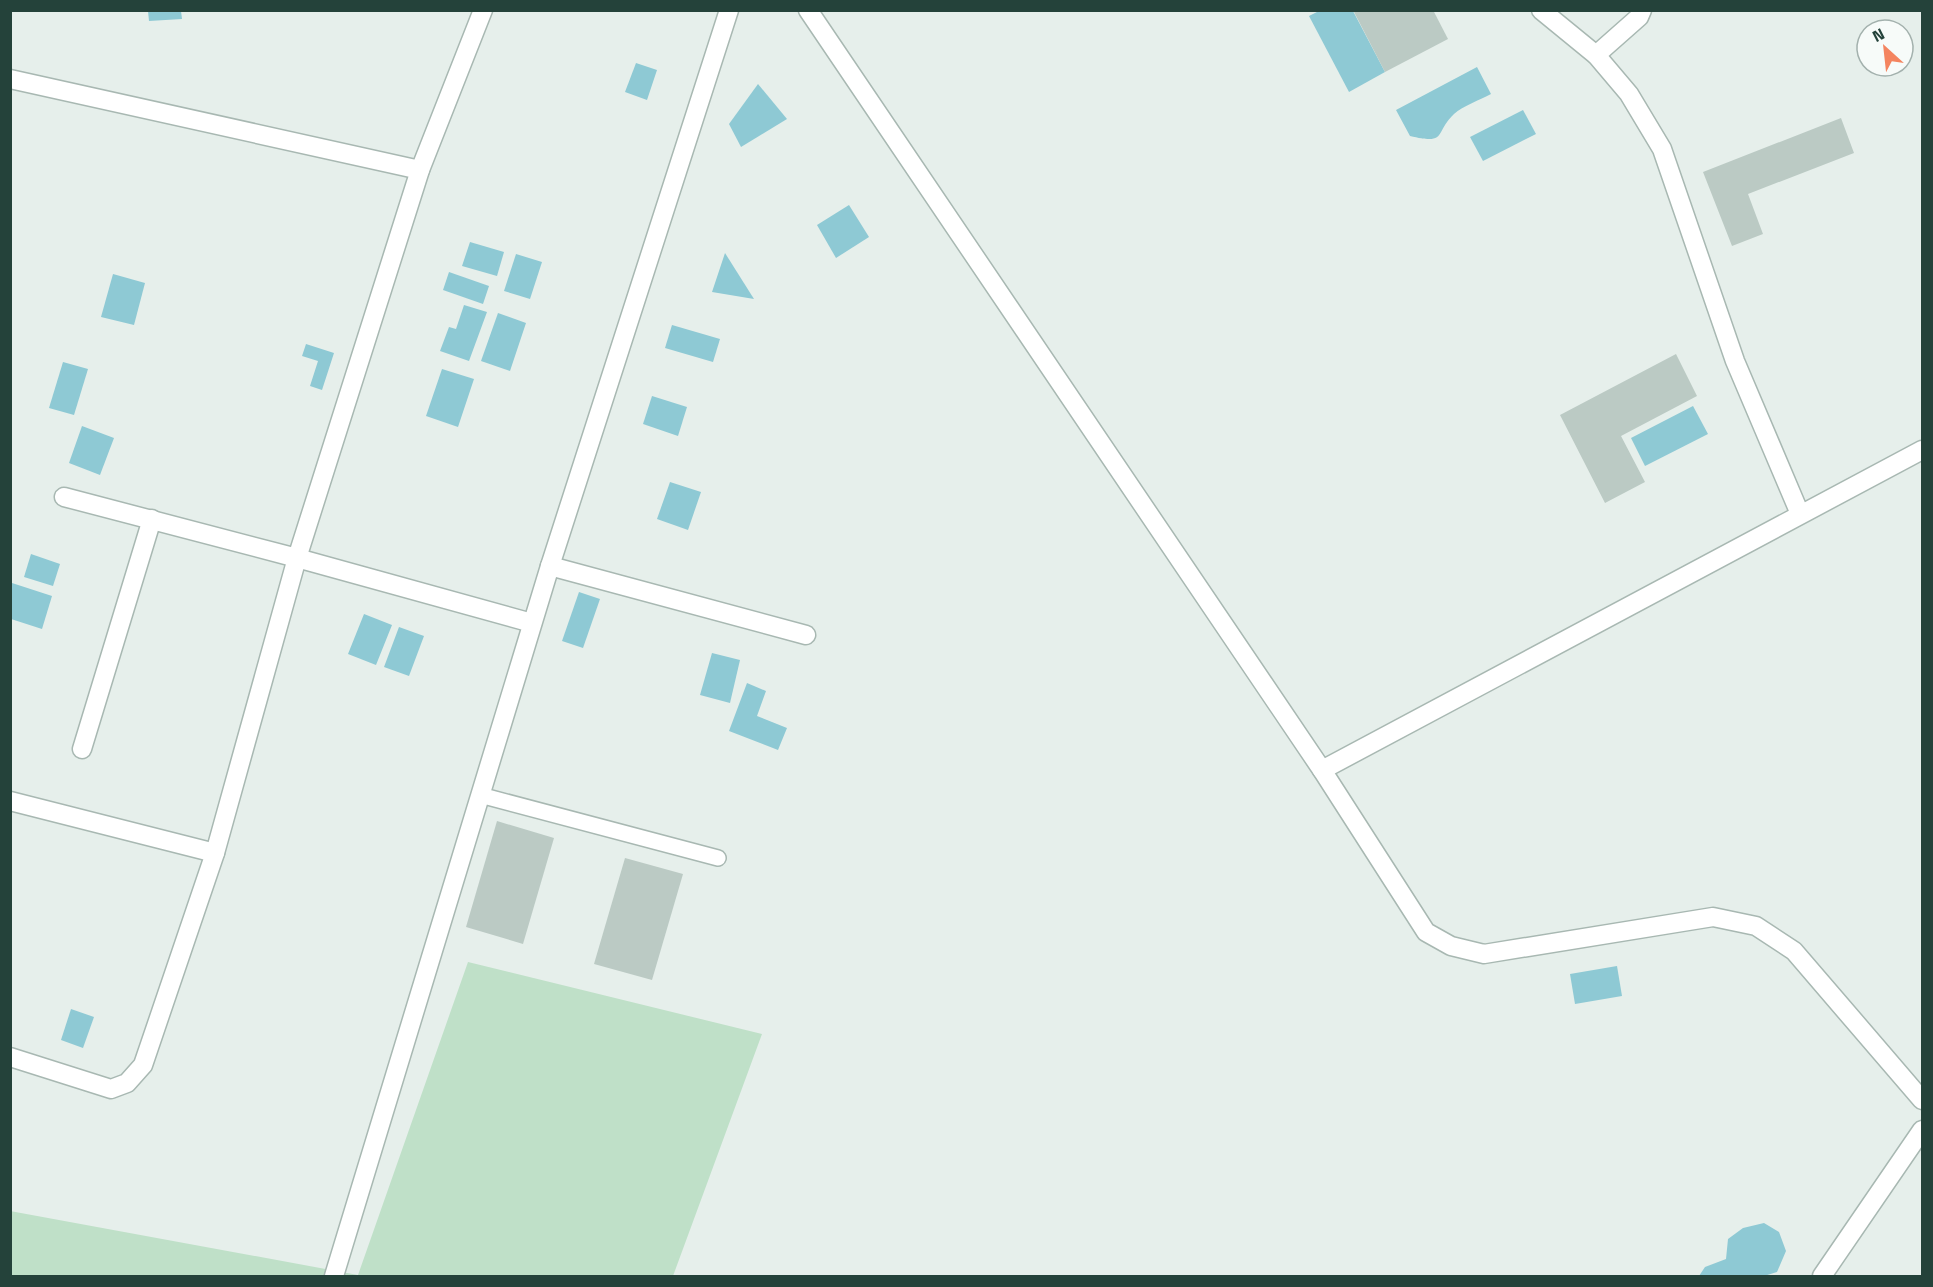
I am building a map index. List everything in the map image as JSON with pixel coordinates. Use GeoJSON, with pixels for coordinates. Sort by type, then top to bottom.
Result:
{"type":"FeatureCollection","features":[{"type":"Feature","properties":{"kind":"street"},"geometry":{"type":"LineString","coordinates":[[10,1057],[111,1089],[127,1083],[143,1065],[215,853],[297,558],[420,170],[483,10]]}},
{"type":"Feature","properties":{"kind":"street"},"geometry":{"type":"LineString","coordinates":[[334,1276],[532,623],[729,10]]}},
{"type":"Feature","properties":{"kind":"street"},"geometry":{"type":"LineString","coordinates":[[808,10],[1322,771],[1426,932],[1452,946],[1484,954],[1713,917],[1756,926],[1794,951],[1923,1100]]}},
{"type":"Feature","properties":{"kind":"street"},"geometry":{"type":"LineString","coordinates":[[1541,10],[1596,55],[1629,94],[1662,149],[1735,362],[1800,514]]}},
{"type":"Feature","properties":{"kind":"street"},"geometry":{"type":"LineString","coordinates":[[1596,55],[1639,17],[1642,10]]}},
{"type":"Feature","properties":{"kind":"street"},"geometry":{"type":"LineString","coordinates":[[10,79],[420,170]]}},
{"type":"Feature","properties":{"kind":"street"},"geometry":{"type":"LineString","coordinates":[[1322,771],[1923,450]]}},
{"type":"Feature","properties":{"kind":"street"},"geometry":{"type":"LineString","coordinates":[[63,497],[152,519],[532,623]]}},
{"type":"Feature","properties":{"kind":"street"},"geometry":{"type":"LineString","coordinates":[[82,749],[152,519]]}},
{"type":"Feature","properties":{"kind":"street"},"geometry":{"type":"LineString","coordinates":[[550,566],[806,635]]}},
{"type":"Feature","properties":{"kind":"street"},"geometry":{"type":"LineString","coordinates":[[10,801],[215,853]]}},
{"type":"Feature","properties":{"kind":"street"},"geometry":{"type":"LineString","coordinates":[[1822,1276],[1923,1130]]}},
{"type":"Feature","properties":{"kind":"lane"},"geometry":{"type":"LineString","coordinates":[[480,795],[718,858]]}},
{"type":"Feature","properties":{"kind":"green space"},"geometry":{"type":"Polygon","coordinates":[[[468,962],[762,1034],[673,1276],[11,1276],[10,1211],[358,1275],[468,962]]]}},
{"type":"Feature","properties":{"kind":"water"},"geometry":{"type":"Polygon","coordinates":[[[148,11],[181,11],[182,19],[149,21],[148,11]]]}},
{"type":"Feature","properties":{"kind":"water"},"geometry":{"type":"Polygon","coordinates":[[[1319,11],[1353,11],[1385,72],[1349,92],[1309,16],[1319,11]]]}},
{"type":"Feature","properties":{"kind":"water"},"geometry":{"type":"Polygon","coordinates":[[[636,63],[657,70],[647,100],[625,92],[636,63]]]}},
{"type":"Feature","properties":{"kind":"water"},"geometry":{"type":"Polygon","coordinates":[[[1477,67],[1491,94],[1454,114],[1439,136],[1430,139],[1410,136],[1396,110],[1477,67]]]}},
{"type":"Feature","properties":{"kind":"water"},"geometry":{"type":"Polygon","coordinates":[[[758,84],[787,119],[741,147],[729,124],[758,84]]]}},
{"type":"Feature","properties":{"kind":"water"},"geometry":{"type":"Polygon","coordinates":[[[1523,110],[1536,134],[1483,161],[1470,137],[1523,110]]]}},
{"type":"Feature","properties":{"kind":"water"},"geometry":{"type":"Polygon","coordinates":[[[849,205],[869,237],[836,258],[817,225],[849,205]]]}},
{"type":"Feature","properties":{"kind":"water"},"geometry":{"type":"Polygon","coordinates":[[[470,242],[504,252],[497,276],[462,266],[470,242]]]}},
{"type":"Feature","properties":{"kind":"water"},"geometry":{"type":"Polygon","coordinates":[[[725,253],[754,299],[712,292],[725,253]]]}},
{"type":"Feature","properties":{"kind":"water"},"geometry":{"type":"Polygon","coordinates":[[[516,254],[542,262],[530,299],[504,291],[516,254]]]}},
{"type":"Feature","properties":{"kind":"water"},"geometry":{"type":"Polygon","coordinates":[[[449,272],[489,286],[483,304],[443,290],[449,272]]]}},
{"type":"Feature","properties":{"kind":"water"},"geometry":{"type":"Polygon","coordinates":[[[113,274],[145,283],[134,325],[101,317],[113,274]]]}},
{"type":"Feature","properties":{"kind":"water"},"geometry":{"type":"Polygon","coordinates":[[[464,305],[487,312],[469,361],[440,351],[449,327],[456,329],[464,305]]]}},
{"type":"Feature","properties":{"kind":"water"},"geometry":{"type":"Polygon","coordinates":[[[498,313],[526,323],[510,371],[481,361],[498,313]]]}},
{"type":"Feature","properties":{"kind":"water"},"geometry":{"type":"Polygon","coordinates":[[[672,325],[720,339],[713,362],[665,348],[672,325]]]}},
{"type":"Feature","properties":{"kind":"water"},"geometry":{"type":"Polygon","coordinates":[[[306,344],[334,353],[322,390],[310,386],[318,361],[302,356],[306,344]]]}},
{"type":"Feature","properties":{"kind":"water"},"geometry":{"type":"Polygon","coordinates":[[[63,362],[88,369],[74,415],[49,408],[63,362]]]}},
{"type":"Feature","properties":{"kind":"water"},"geometry":{"type":"Polygon","coordinates":[[[442,369],[474,379],[458,427],[426,416],[442,369]]]}},
{"type":"Feature","properties":{"kind":"water"},"geometry":{"type":"Polygon","coordinates":[[[652,396],[687,407],[678,436],[643,424],[652,396]]]}},
{"type":"Feature","properties":{"kind":"water"},"geometry":{"type":"Polygon","coordinates":[[[1693,406],[1708,434],[1645,466],[1631,438],[1693,406]]]}},
{"type":"Feature","properties":{"kind":"water"},"geometry":{"type":"Polygon","coordinates":[[[82,426],[114,438],[100,475],[69,463],[82,426]]]}},
{"type":"Feature","properties":{"kind":"water"},"geometry":{"type":"Polygon","coordinates":[[[670,482],[701,492],[688,530],[657,519],[670,482]]]}},
{"type":"Feature","properties":{"kind":"water"},"geometry":{"type":"Polygon","coordinates":[[[31,554],[60,564],[53,586],[24,577],[31,554]]]}},
{"type":"Feature","properties":{"kind":"water"},"geometry":{"type":"Polygon","coordinates":[[[12,583],[52,596],[42,629],[11,619],[12,583]]]}},
{"type":"Feature","properties":{"kind":"water"},"geometry":{"type":"Polygon","coordinates":[[[579,592],[600,599],[583,648],[562,641],[579,592]]]}},
{"type":"Feature","properties":{"kind":"water"},"geometry":{"type":"Polygon","coordinates":[[[364,614],[392,625],[376,665],[348,654],[364,614]]]}},
{"type":"Feature","properties":{"kind":"water"},"geometry":{"type":"Polygon","coordinates":[[[399,627],[424,636],[409,676],[384,667],[399,627]]]}},
{"type":"Feature","properties":{"kind":"water"},"geometry":{"type":"Polygon","coordinates":[[[712,653],[740,660],[730,703],[700,695],[712,653]]]}},
{"type":"Feature","properties":{"kind":"water"},"geometry":{"type":"Polygon","coordinates":[[[747,683],[766,691],[757,716],[787,728],[778,750],[729,731],[747,683]]]}},
{"type":"Feature","properties":{"kind":"water"},"geometry":{"type":"Polygon","coordinates":[[[1617,966],[1622,996],[1575,1004],[1570,974],[1617,966]]]}},
{"type":"Feature","properties":{"kind":"water"},"geometry":{"type":"Polygon","coordinates":[[[71,1009],[94,1017],[83,1048],[61,1040],[71,1009]]]}},
{"type":"Feature","properties":{"kind":"water"},"geometry":{"type":"Polygon","coordinates":[[[1764,1223],[1779,1232],[1786,1251],[1777,1272],[1764,1276],[1699,1276],[1705,1267],[1726,1259],[1728,1239],[1743,1228],[1764,1223]]]}},
{"type":"Feature","properties":{"kind":"building"},"geometry":{"type":"Polygon","coordinates":[[[1353,10],[1433,10],[1448,39],[1385,72],[1353,10]]]}},
{"type":"Feature","properties":{"kind":"building"},"geometry":{"type":"Polygon","coordinates":[[[1841,118],[1854,153],[1748,194],[1763,234],[1732,246],[1703,172],[1841,118]]]}},
{"type":"Feature","properties":{"kind":"building"},"geometry":{"type":"Polygon","coordinates":[[[1676,354],[1697,396],[1621,436],[1645,482],[1605,503],[1560,415],[1676,354]]]}},
{"type":"Feature","properties":{"kind":"building"},"geometry":{"type":"Polygon","coordinates":[[[497,821],[554,838],[523,944],[466,927],[497,821]]]}},
{"type":"Feature","properties":{"kind":"building"},"geometry":{"type":"Polygon","coordinates":[[[625,858],[683,874],[652,980],[594,964],[625,858]]]}}]}
